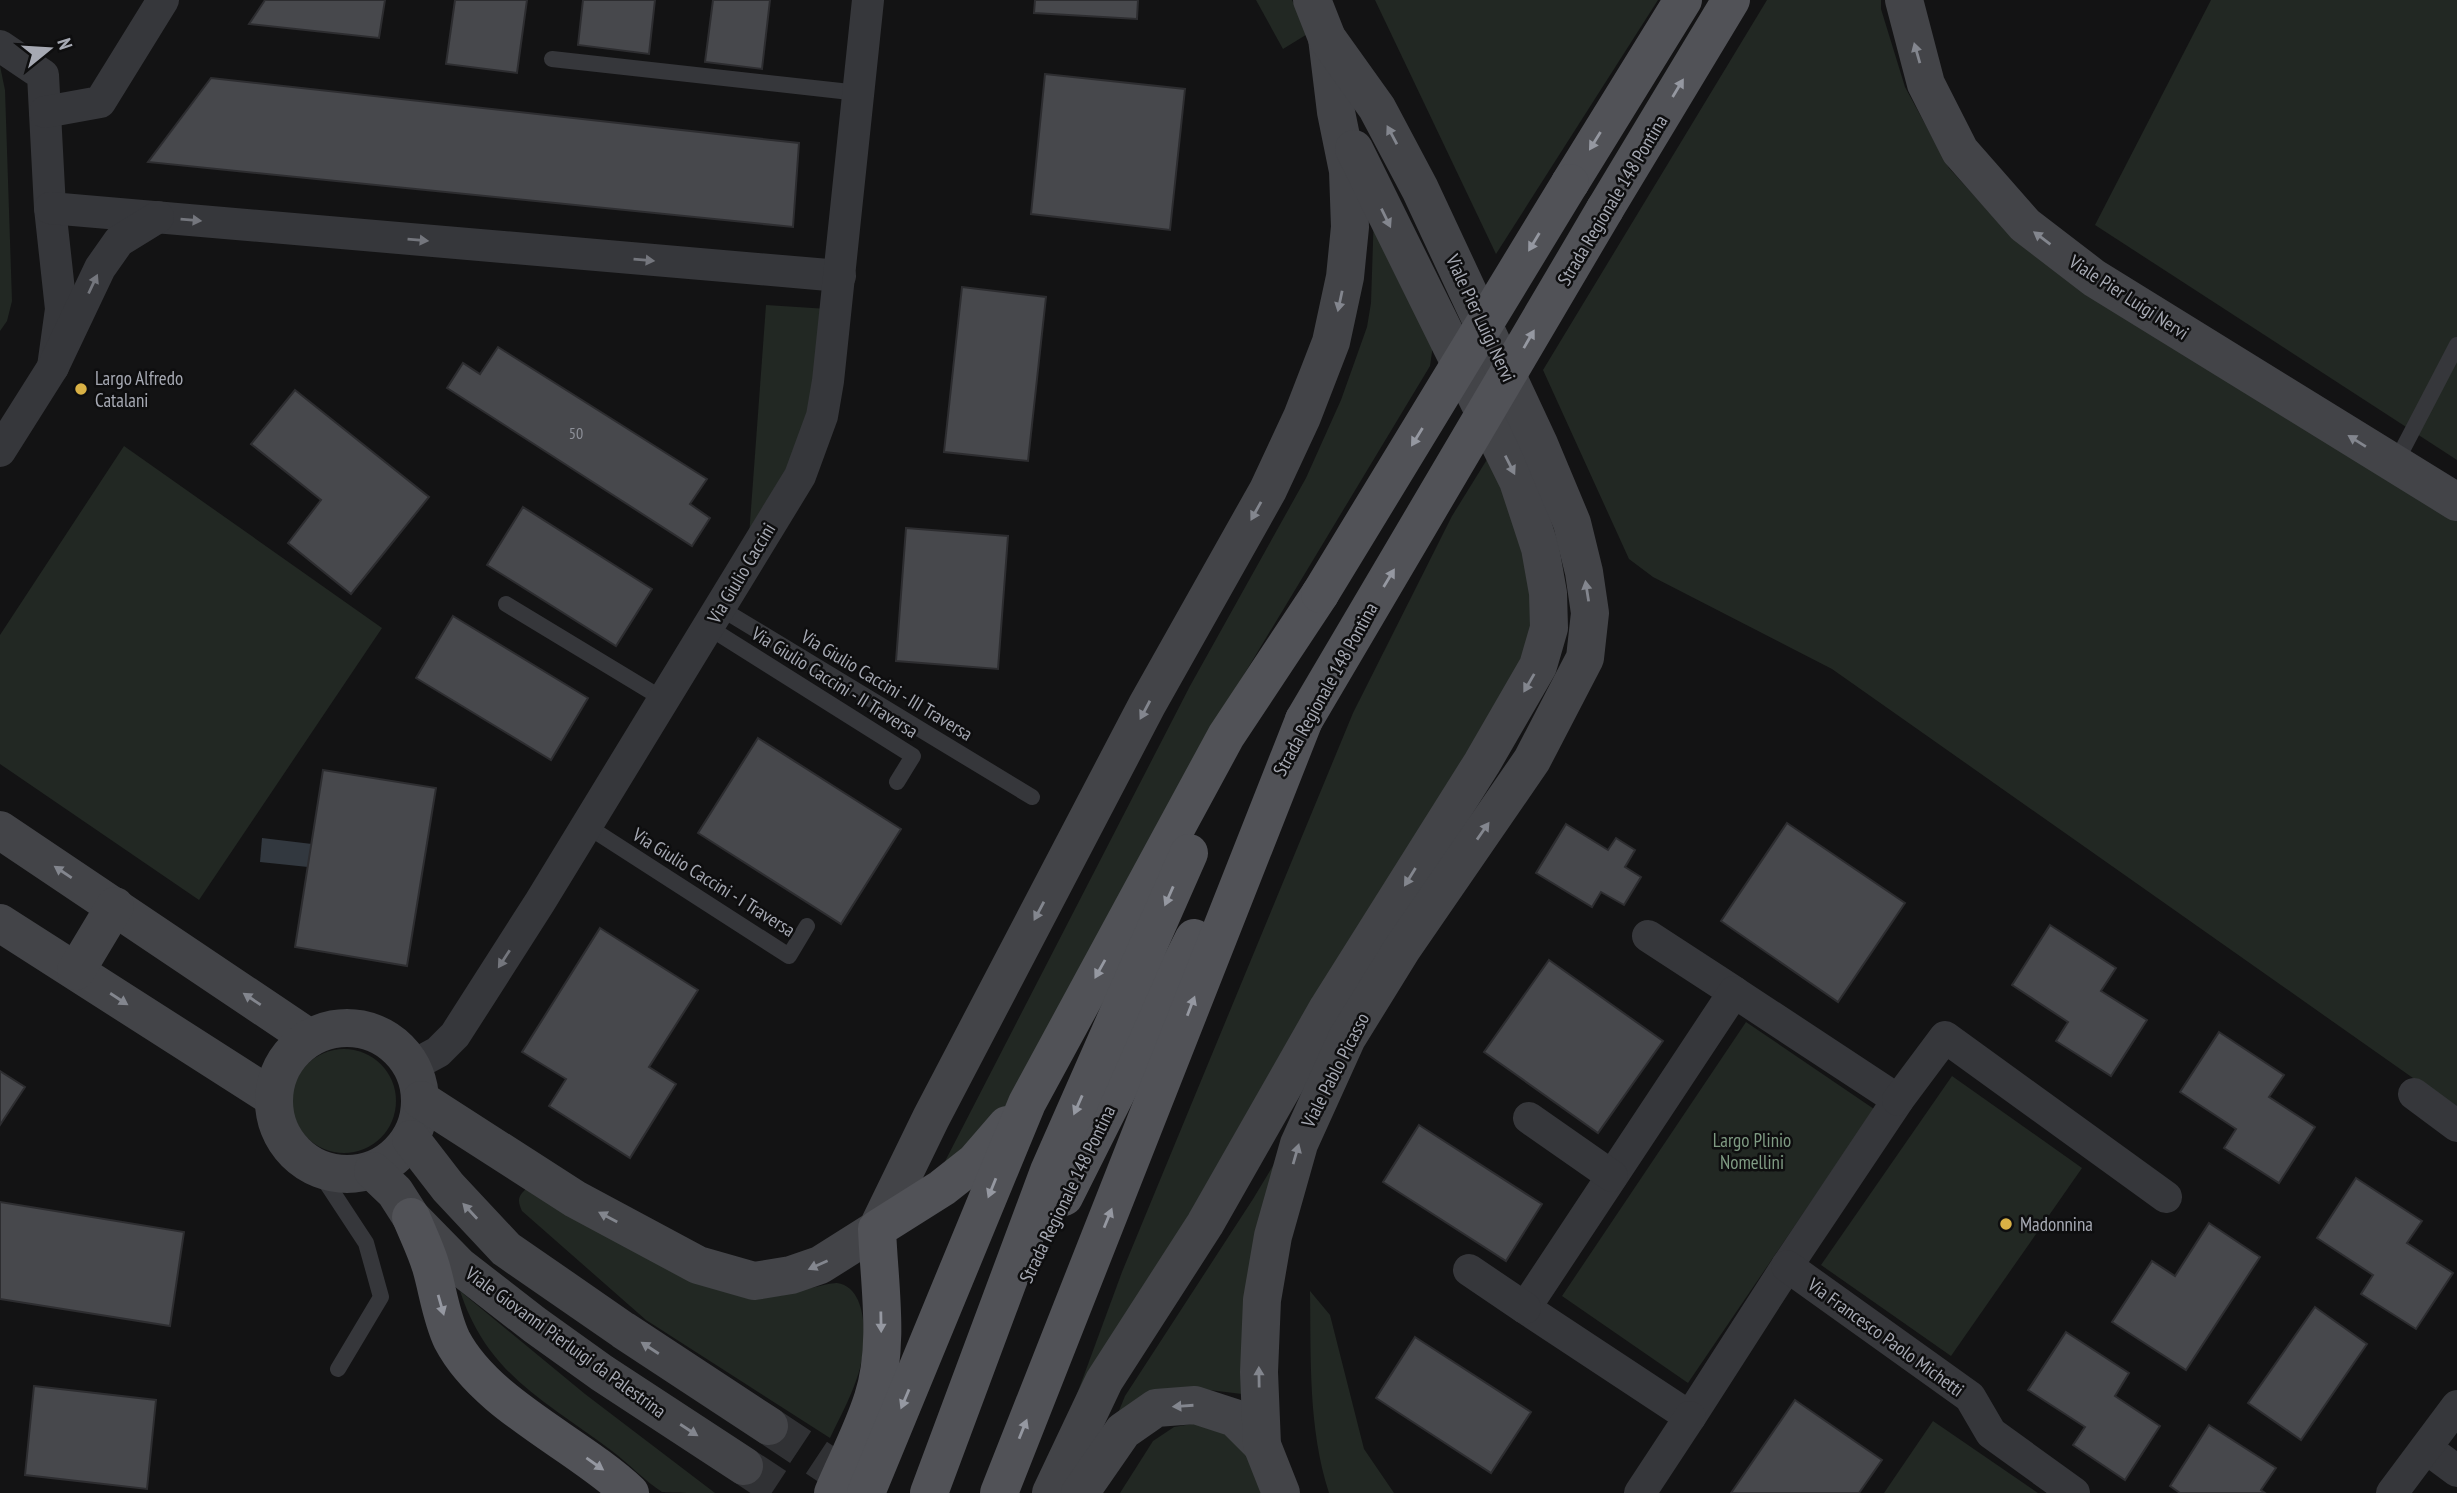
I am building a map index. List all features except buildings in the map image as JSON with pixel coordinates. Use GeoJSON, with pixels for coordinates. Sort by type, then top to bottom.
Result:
{"type":"FeatureCollection","features":[{"type":"Feature","properties":{"kind":"main road","name":"Strada Regionale 148 Pontina"},"geometry":{"type":"LineString","coordinates":[[929,1493],[1049,1171],[1187,856],[1320,594],[1683,0]]}},
{"type":"Feature","properties":{"kind":"main road","name":"Strada Regionale 148 Pontina"},"geometry":{"type":"LineString","coordinates":[[964,1403],[1072,1181],[1304,720],[1731,0]]}},
{"type":"Feature","properties":{"kind":"main road"},"geometry":{"type":"LineString","coordinates":[[866,1493],[1027,1103],[1226,736],[1320,594]]}},
{"type":"Feature","properties":{"kind":"main road"},"geometry":{"type":"LineString","coordinates":[[999,1493],[1304,720]]}},
{"type":"Feature","properties":{"kind":"main road"},"geometry":{"type":"LineString","coordinates":[[833,1493],[874,1397],[880,1359],[881,1324],[877,1229],[942,1188],[975,1162],[1027,1103]]}},
{"type":"Feature","properties":{"kind":"main road"},"geometry":{"type":"LineString","coordinates":[[411,1217],[430,1266],[452,1339],[469,1366],[519,1411],[614,1478],[630,1493]]}},
{"type":"Feature","properties":{"kind":"street"},"geometry":{"type":"LineString","coordinates":[[45,112],[100,102],[163,0]]}},
{"type":"Feature","properties":{"kind":"street","name":"Via Giulio Caccini"},"geometry":{"type":"LineString","coordinates":[[416,1083],[438,1052],[455,1035],[540,902],[800,476],[813,445],[822,416],[828,381],[868,0]]}},
{"type":"Feature","properties":{"kind":"street","name":"Viale Pier Luigi Nervi"},"geometry":{"type":"LineString","coordinates":[[1312,0],[1327,38],[1377,108],[1420,189],[1544,455],[1572,523],[1584,572],[1590,613],[1585,658]]}},
{"type":"Feature","properties":{"kind":"street","name":"Viale Pier Luigi Nervi"},"geometry":{"type":"LineString","coordinates":[[1904,0],[1926,84],[1960,151],[2025,225],[2094,278],[2457,502]]}},
{"type":"Feature","properties":{"kind":"street"},"geometry":{"type":"LineString","coordinates":[[416,1083],[575,1199],[709,1269],[754,1281],[792,1275],[820,1265],[877,1229],[1134,729],[1268,490],[1302,417],[1331,342],[1345,277],[1350,226],[1348,171],[1336,112],[1327,38]]}},
{"type":"Feature","properties":{"kind":"street"},"geometry":{"type":"LineString","coordinates":[[0,46],[43,75],[50,208],[61,309],[53,368]]}},
{"type":"Feature","properties":{"kind":"street"},"geometry":{"type":"LineString","coordinates":[[1051,1493],[1104,1381],[1205,1224],[1328,1008],[1482,763],[1538,666],[1549,628],[1548,593],[1540,548],[1518,481],[1336,112]]}},
{"type":"Feature","properties":{"kind":"street"},"geometry":{"type":"LineString","coordinates":[[50,208],[840,276]]}},
{"type":"Feature","properties":{"kind":"street"},"geometry":{"type":"LineString","coordinates":[[0,451],[53,368],[100,268],[119,241],[158,218]]}},
{"type":"Feature","properties":{"kind":"street","name":"Viale Pablo Picasso"},"geometry":{"type":"LineString","coordinates":[[1281,1493],[1262,1445],[1258,1372],[1262,1300],[1273,1236],[1299,1144],[1347,1038],[1402,949],[1532,760],[1585,658]]}},
{"type":"Feature","properties":{"kind":"street"},"geometry":{"type":"LineString","coordinates":[[0,830],[309,1037]]}},
{"type":"Feature","properties":{"kind":"street"},"geometry":{"type":"LineString","coordinates":[[76,971],[115,906]]}},
{"type":"Feature","properties":{"kind":"street"},"geometry":{"type":"LineString","coordinates":[[0,923],[272,1097]]}},
{"type":"Feature","properties":{"kind":"street"},"geometry":{"type":"LineString","coordinates":[[1648,936],[1898,1100]]}},
{"type":"Feature","properties":{"kind":"street"},"geometry":{"type":"LineString","coordinates":[[1525,1308],[1734,992]]}},
{"type":"Feature","properties":{"kind":"street"},"geometry":{"type":"LineString","coordinates":[[353,1027],[375,1033],[397,1047],[416,1083],[420,1115],[411,1139],[395,1157],[373,1171],[360,1174],[318,1170],[292,1151],[275,1123],[272,1097],[284,1061],[309,1037],[327,1029],[353,1027]]}},
{"type":"Feature","properties":{"kind":"street"},"geometry":{"type":"LineString","coordinates":[[1640,1493],[1898,1100],[1945,1037],[2166,1197]]}},
{"type":"Feature","properties":{"kind":"street"},"geometry":{"type":"LineString","coordinates":[[2414,1094],[2457,1126]]}},
{"type":"Feature","properties":{"kind":"street"},"geometry":{"type":"LineString","coordinates":[[1529,1118],[1612,1176]]}},
{"type":"Feature","properties":{"kind":"street","name":"Viale Giovanni Pierluigi da Palestrina"},"geometry":{"type":"LineString","coordinates":[[411,1139],[448,1187],[506,1249],[769,1426]]}},
{"type":"Feature","properties":{"kind":"street","name":"Viale Giovanni Pierluigi da Palestrina"},"geometry":{"type":"LineString","coordinates":[[373,1171],[395,1192],[411,1217],[459,1266],[602,1373],[744,1466]]}},
{"type":"Feature","properties":{"kind":"street","name":"Via Francesco Paolo Michetti"},"geometry":{"type":"LineString","coordinates":[[1787,1266],[1970,1397],[1991,1433],[2074,1493]]}},
{"type":"Feature","properties":{"kind":"street"},"geometry":{"type":"LineString","coordinates":[[1469,1270],[1690,1417]]}},
{"type":"Feature","properties":{"kind":"street"},"geometry":{"type":"LineString","coordinates":[[1080,1493],[1123,1431],[1156,1408],[1195,1405],[1235,1418],[1262,1445]]}},
{"type":"Feature","properties":{"kind":"street"},"geometry":{"type":"LineString","coordinates":[[2392,1493],[2457,1406]]}},
{"type":"Feature","properties":{"kind":"street"},"geometry":{"type":"LineString","coordinates":[[2426,1448],[2457,1471]]}},
{"type":"Feature","properties":{"kind":"lane"},"geometry":{"type":"LineString","coordinates":[[552,59],[859,93]]}},
{"type":"Feature","properties":{"kind":"lane"},"geometry":{"type":"LineString","coordinates":[[2395,464],[2457,345]]}},
{"type":"Feature","properties":{"kind":"lane"},"geometry":{"type":"LineString","coordinates":[[506,604],[663,699]]}},
{"type":"Feature","properties":{"kind":"lane","name":"Via Giulio Caccini - II Traversa"},"geometry":{"type":"LineString","coordinates":[[714,618],[913,757],[897,782]]}},
{"type":"Feature","properties":{"kind":"lane","name":"Via Giulio Caccini - III Traversa"},"geometry":{"type":"LineString","coordinates":[[714,618],[1032,797]]}},
{"type":"Feature","properties":{"kind":"lane","name":"Via Giulio Caccini - I Traversa"},"geometry":{"type":"LineString","coordinates":[[587,826],[789,956],[807,926]]}},
{"type":"Feature","properties":{"kind":"lane"},"geometry":{"type":"LineString","coordinates":[[318,1170],[366,1243],[381,1297],[338,1369]]}},
{"type":"Feature","properties":{"kind":"green space"},"geometry":{"type":"Polygon","coordinates":[[[1256,0],[1292,0],[1309,33],[1283,49],[1256,0]]]}},
{"type":"Feature","properties":{"kind":"green space"},"geometry":{"type":"Polygon","coordinates":[[[1375,0],[1658,0],[1496,254],[1375,0]]]}},
{"type":"Feature","properties":{"kind":"green space"},"geometry":{"type":"Polygon","coordinates":[[[1767,0],[1881,0],[1881,9],[1905,87],[1949,168],[2013,238],[2457,513],[2457,1109],[1832,669],[1653,577],[1629,559],[1543,370],[1767,0]]]}},
{"type":"Feature","properties":{"kind":"green space"},"geometry":{"type":"Polygon","coordinates":[[[2211,0],[2457,0],[2457,460],[2095,225],[2211,0]]]}},
{"type":"Feature","properties":{"kind":"green space"},"geometry":{"type":"Polygon","coordinates":[[[0,66],[5,90],[12,301],[7,321],[0,331],[0,66]]]}},
{"type":"Feature","properties":{"kind":"green space"},"geometry":{"type":"Polygon","coordinates":[[[1374,212],[1433,345],[1430,366],[1219,716],[1029,1083],[939,1173],[1190,686],[1306,478],[1341,400],[1367,327],[1371,303],[1374,212]]]}},
{"type":"Feature","properties":{"kind":"green space"},"geometry":{"type":"Polygon","coordinates":[[[766,305],[828,309],[804,447],[749,536],[766,305]]]}},
{"type":"Feature","properties":{"kind":"green space"},"geometry":{"type":"Polygon","coordinates":[[[124,446],[382,628],[199,900],[0,764],[0,635],[124,446]]]}},
{"type":"Feature","properties":{"kind":"green space"},"geometry":{"type":"Polygon","coordinates":[[[1491,453],[1540,591],[1522,679],[1073,1405],[1122,1272],[1353,713],[1452,516],[1491,453]]]}},
{"type":"Feature","properties":{"kind":"green space","name":"Largo Plinio Nomellini"},"geometry":{"type":"Polygon","coordinates":[[[1746,1022],[1874,1109],[1688,1383],[1562,1296],[1746,1022]]]}},
{"type":"Feature","properties":{"kind":"green space"},"geometry":{"type":"Polygon","coordinates":[[[344,1049],[364,1053],[381,1064],[392,1081],[396,1101],[392,1121],[381,1138],[364,1149],[344,1153],[324,1149],[307,1138],[296,1121],[292,1101],[296,1081],[307,1064],[324,1053],[344,1049]]]}},
{"type":"Feature","properties":{"kind":"green space"},"geometry":{"type":"Polygon","coordinates":[[[1952,1076],[2082,1168],[1951,1356],[1821,1265],[1952,1076]]]}},
{"type":"Feature","properties":{"kind":"green space"},"geometry":{"type":"Polygon","coordinates":[[[1294,1131],[1242,1394],[1193,1388],[1110,1433],[1125,1396],[1294,1131]]]}},
{"type":"Feature","properties":{"kind":"green space"},"geometry":{"type":"Polygon","coordinates":[[[527,1188],[778,1296],[833,1283],[848,1288],[861,1309],[863,1354],[854,1386],[830,1438],[646,1320],[522,1211],[519,1198],[527,1188]]]}},
{"type":"Feature","properties":{"kind":"green space"},"geometry":{"type":"Polygon","coordinates":[[[460,1291],[585,1394],[715,1493],[662,1492],[612,1451],[542,1401],[503,1366],[486,1345],[460,1291]]]}},
{"type":"Feature","properties":{"kind":"green space"},"geometry":{"type":"Polygon","coordinates":[[[1310,1291],[1330,1315],[1364,1449],[1394,1493],[1329,1493],[1314,1418],[1310,1291]]]}},
{"type":"Feature","properties":{"kind":"green space"},"geometry":{"type":"Polygon","coordinates":[[[1933,1421],[2038,1493],[1884,1493],[1933,1421]]]}},
{"type":"Feature","properties":{"kind":"green space"},"geometry":{"type":"Polygon","coordinates":[[[1204,1422],[1242,1435],[1273,1493],[1120,1493],[1153,1441],[1174,1427],[1204,1422]]]}},
{"type":"Feature","properties":{"kind":"shaded area"},"geometry":{"type":"Polygon","coordinates":[[[262,838],[312,844],[308,867],[260,862],[262,838]]]}},
{"type":"Feature","properties":{"kind":"tunnel"},"geometry":{"type":"LineString","coordinates":[[769,1426],[868,1492]]}},
{"type":"Feature","properties":{"kind":"tunnel"},"geometry":{"type":"LineString","coordinates":[[744,1466],[785,1493]]}},
{"type":"Feature","properties":{"kind":"place","name":"Largo Alfredo Catalani"},"geometry":{"type":"Point","coordinates":[81,389]}},
{"type":"Feature","properties":{"kind":"place","name":"Madonnina"},"geometry":{"type":"Point","coordinates":[2006,1224]}}]}
